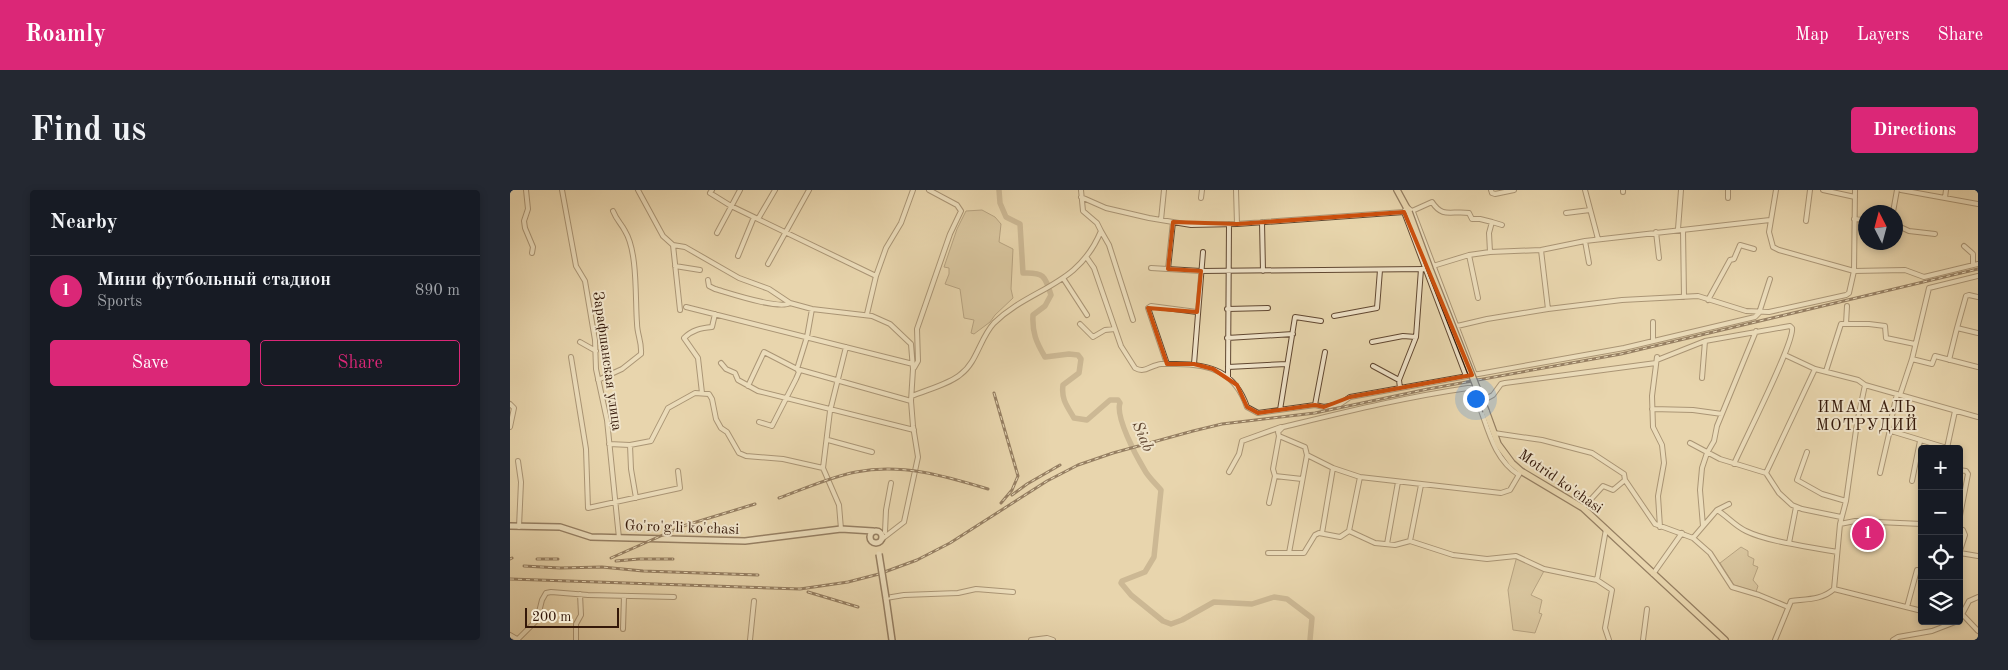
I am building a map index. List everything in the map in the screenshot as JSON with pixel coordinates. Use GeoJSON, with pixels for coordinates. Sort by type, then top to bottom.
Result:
{"type":"FeatureCollection","features":[{"type":"Feature","properties":{"kind":"main road","name":"Motrid ko'chasi"},"geometry":{"type":"LineString","coordinates":[[1396,190],[1408,210],[1428,268],[1454,327],[1494,433],[1504,454],[1520,473],[1583,508],[1725,640]]}},
{"type":"Feature","properties":{"kind":"main road","name":"Go'ro'g'li ko'chasi"},"geometry":{"type":"LineString","coordinates":[[510,526],[560,527],[591,537],[745,541],[841,530],[879,531]]}},
{"type":"Feature","properties":{"kind":"main road","name":"Go'ro'g'li ko'chasi"},"geometry":{"type":"LineString","coordinates":[[854,530],[871,540]]}},
{"type":"Feature","properties":{"kind":"main road"},"geometry":{"type":"LineString","coordinates":[[871,540],[879,531],[882,540],[879,554]]}},
{"type":"Feature","properties":{"kind":"main road"},"geometry":{"type":"LineString","coordinates":[[871,540],[882,540]]}},
{"type":"Feature","properties":{"kind":"main road"},"geometry":{"type":"LineString","coordinates":[[871,540],[879,554],[892,640]]}},
{"type":"Feature","properties":{"kind":"street"},"geometry":{"type":"LineString","coordinates":[[526,190],[528,209],[524,221],[533,247],[532,253]]}},
{"type":"Feature","properties":{"kind":"street","name":"Зарафшанская улица"},"geometry":{"type":"LineString","coordinates":[[562,190],[576,266],[585,281],[596,340],[598,380],[607,420],[618,538]]}},
{"type":"Feature","properties":{"kind":"street"},"geometry":{"type":"LineString","coordinates":[[638,190],[663,236],[673,245],[685,247],[739,278],[769,289],[790,303],[812,308],[867,314],[890,324],[912,344],[912,398],[918,457],[904,522],[882,540]]}},
{"type":"Feature","properties":{"kind":"street"},"geometry":{"type":"LineString","coordinates":[[712,190],[710,193],[731,206],[876,276]]}},
{"type":"Feature","properties":{"kind":"street"},"geometry":{"type":"LineString","coordinates":[[717,233],[740,190]]}},
{"type":"Feature","properties":{"kind":"street"},"geometry":{"type":"LineString","coordinates":[[738,256],[756,218],[775,190]]}},
{"type":"Feature","properties":{"kind":"street"},"geometry":{"type":"LineString","coordinates":[[768,264],[784,232],[809,190]]}},
{"type":"Feature","properties":{"kind":"street"},"geometry":{"type":"LineString","coordinates":[[867,314],[876,276],[886,248],[901,223],[913,190]]}},
{"type":"Feature","properties":{"kind":"street"},"geometry":{"type":"LineString","coordinates":[[913,370],[918,361],[917,329],[950,234],[961,212],[957,205],[929,190]]}},
{"type":"Feature","properties":{"kind":"street"},"geometry":{"type":"LineString","coordinates":[[1081,190],[1083,211],[1097,222],[1109,245],[1133,320]]}},
{"type":"Feature","properties":{"kind":"street"},"geometry":{"type":"LineString","coordinates":[[1161,220],[1164,190]]}},
{"type":"Feature","properties":{"kind":"street"},"geometry":{"type":"LineString","coordinates":[[1201,198],[1202,190]]}},
{"type":"Feature","properties":{"kind":"street"},"geometry":{"type":"LineString","coordinates":[[1236,190],[1237,224]]}},
{"type":"Feature","properties":{"kind":"street"},"geometry":{"type":"LineString","coordinates":[[1491,190],[1495,194],[1514,190]]}},
{"type":"Feature","properties":{"kind":"street"},"geometry":{"type":"LineString","coordinates":[[1585,190],[1598,239]]}},
{"type":"Feature","properties":{"kind":"street"},"geometry":{"type":"LineString","coordinates":[[1681,190],[1680,229],[1684,297]]}},
{"type":"Feature","properties":{"kind":"street"},"geometry":{"type":"LineString","coordinates":[[1728,190],[1728,198]]}},
{"type":"Feature","properties":{"kind":"street"},"geometry":{"type":"LineString","coordinates":[[1776,190],[1769,232],[1773,247],[1816,262],[1854,271],[1905,270],[1924,277],[1976,265],[1973,254],[1964,246]]}},
{"type":"Feature","properties":{"kind":"street"},"geometry":{"type":"LineString","coordinates":[[1806,222],[1810,190]]}},
{"type":"Feature","properties":{"kind":"street"},"geometry":{"type":"LineString","coordinates":[[1823,190],[1855,197]]}},
{"type":"Feature","properties":{"kind":"street"},"geometry":{"type":"LineString","coordinates":[[1454,327],[1487,319],[1548,309],[1622,300],[1698,296],[1759,313],[1849,294],[1854,271],[1855,190]]}},
{"type":"Feature","properties":{"kind":"street"},"geometry":{"type":"LineString","coordinates":[[1895,205],[1899,190],[1921,192],[1978,204]]}},
{"type":"Feature","properties":{"kind":"street"},"geometry":{"type":"LineString","coordinates":[[1945,198],[1946,190]]}},
{"type":"Feature","properties":{"kind":"street"},"geometry":{"type":"LineString","coordinates":[[1081,197],[1106,208],[1191,225],[1237,224],[1408,210],[1432,202],[1437,210],[1443,213],[1470,213],[1472,219],[1480,219],[1502,225]]}},
{"type":"Feature","properties":{"kind":"street"},"geometry":{"type":"LineString","coordinates":[[1566,212],[1590,210]]}},
{"type":"Feature","properties":{"kind":"street"},"geometry":{"type":"LineString","coordinates":[[598,380],[622,369],[641,354],[642,347],[637,328],[636,283],[633,258],[625,231],[618,223],[613,211]]}},
{"type":"Feature","properties":{"kind":"street"},"geometry":{"type":"LineString","coordinates":[[1152,268],[1201,271],[1263,271],[1428,268],[1468,256],[1490,252],[1541,250],[1585,240],[1770,220]]}},
{"type":"Feature","properties":{"kind":"street"},"geometry":{"type":"LineString","coordinates":[[1168,269],[1173,222]]}},
{"type":"Feature","properties":{"kind":"street"},"geometry":{"type":"LineString","coordinates":[[1262,222],[1263,271]]}},
{"type":"Feature","properties":{"kind":"street"},"geometry":{"type":"LineString","coordinates":[[1490,252],[1492,222]]}},
{"type":"Feature","properties":{"kind":"street"},"geometry":{"type":"LineString","coordinates":[[1228,377],[1229,224]]}},
{"type":"Feature","properties":{"kind":"street"},"geometry":{"type":"LineString","coordinates":[[1903,228],[1909,231],[1935,234]]}},
{"type":"Feature","properties":{"kind":"street"},"geometry":{"type":"LineString","coordinates":[[748,386],[764,352],[797,368],[912,398],[959,376],[966,370],[993,324],[1007,311],[1062,280],[1087,258],[1101,231]]}},
{"type":"Feature","properties":{"kind":"street"},"geometry":{"type":"LineString","coordinates":[[1656,232],[1659,258]]}},
{"type":"Feature","properties":{"kind":"street"},"geometry":{"type":"LineString","coordinates":[[1585,240],[1589,263]]}},
{"type":"Feature","properties":{"kind":"street"},"geometry":{"type":"LineString","coordinates":[[673,245],[680,310]]}},
{"type":"Feature","properties":{"kind":"street"},"geometry":{"type":"LineString","coordinates":[[1708,300],[1740,246],[1754,249]]}},
{"type":"Feature","properties":{"kind":"street"},"geometry":{"type":"LineString","coordinates":[[1541,250],[1548,309]]}},
{"type":"Feature","properties":{"kind":"street"},"geometry":{"type":"LineString","coordinates":[[1194,364],[1203,252]]}},
{"type":"Feature","properties":{"kind":"street"},"geometry":{"type":"LineString","coordinates":[[1468,256],[1478,298]]}},
{"type":"Feature","properties":{"kind":"street"},"geometry":{"type":"LineString","coordinates":[[1087,258],[1094,268],[1121,346],[1135,368],[1145,370],[1158,364],[1194,364],[1213,369],[1228,377],[1241,391],[1247,407],[1252,411],[1266,412],[1315,405],[1324,408],[1340,404],[1350,397],[1605,352],[1755,317],[1759,313],[1770,279]]}},
{"type":"Feature","properties":{"kind":"street"},"geometry":{"type":"LineString","coordinates":[[676,266],[700,270]]}},
{"type":"Feature","properties":{"kind":"street"},"geometry":{"type":"LineString","coordinates":[[1428,268],[1437,275],[1454,327],[1475,375]]}},
{"type":"Feature","properties":{"kind":"street"},"geometry":{"type":"LineString","coordinates":[[1428,268],[1429,277],[1466,376]]}},
{"type":"Feature","properties":{"kind":"street"},"geometry":{"type":"LineString","coordinates":[[1400,388],[1399,380],[1416,337],[1428,268]]}},
{"type":"Feature","properties":{"kind":"street"},"geometry":{"type":"LineString","coordinates":[[1334,316],[1377,308],[1380,270]]}},
{"type":"Feature","properties":{"kind":"street"},"geometry":{"type":"LineString","coordinates":[[1429,277],[1437,275]]}},
{"type":"Feature","properties":{"kind":"street"},"geometry":{"type":"LineString","coordinates":[[1880,473],[1890,430],[1889,426],[1912,359],[1930,288],[1978,276]]}},
{"type":"Feature","properties":{"kind":"street"},"geometry":{"type":"LineString","coordinates":[[708,280],[709,286],[714,289],[772,304],[787,305],[790,303]]}},
{"type":"Feature","properties":{"kind":"street"},"geometry":{"type":"LineString","coordinates":[[1062,280],[1087,315]]}},
{"type":"Feature","properties":{"kind":"street"},"geometry":{"type":"LineString","coordinates":[[1949,360],[1966,296],[1978,297]]}},
{"type":"Feature","properties":{"kind":"street"},"geometry":{"type":"LineString","coordinates":[[1167,364],[1148,308],[1151,306],[1197,312]]}},
{"type":"Feature","properties":{"kind":"street"},"geometry":{"type":"LineString","coordinates":[[1846,324],[1847,306]]}},
{"type":"Feature","properties":{"kind":"street"},"geometry":{"type":"LineString","coordinates":[[686,307],[913,364]]}},
{"type":"Feature","properties":{"kind":"street"},"geometry":{"type":"LineString","coordinates":[[759,422],[772,426],[799,372],[797,368],[807,337],[812,308]]}},
{"type":"Feature","properties":{"kind":"street"},"geometry":{"type":"LineString","coordinates":[[1228,309],[1268,308]]}},
{"type":"Feature","properties":{"kind":"street"},"geometry":{"type":"LineString","coordinates":[[702,393],[698,358],[684,338],[702,328],[712,327],[715,314]]}},
{"type":"Feature","properties":{"kind":"street"},"geometry":{"type":"LineString","coordinates":[[1280,410],[1295,317],[1321,321]]}},
{"type":"Feature","properties":{"kind":"street"},"geometry":{"type":"LineString","coordinates":[[1653,322],[1653,341]]}},
{"type":"Feature","properties":{"kind":"street"},"geometry":{"type":"LineString","coordinates":[[1080,324],[1094,337],[1105,330],[1115,329]]}},
{"type":"Feature","properties":{"kind":"street"},"geometry":{"type":"LineString","coordinates":[[1826,371],[1841,324],[1885,326],[1886,338],[1915,344]]}},
{"type":"Feature","properties":{"kind":"street"},"geometry":{"type":"LineString","coordinates":[[1482,401],[1493,395],[1501,384],[1657,360],[1705,341],[1790,326],[1793,332],[1784,355],[1734,464]]}},
{"type":"Feature","properties":{"kind":"street"},"geometry":{"type":"LineString","coordinates":[[1957,328],[1978,333]]}},
{"type":"Feature","properties":{"kind":"street"},"geometry":{"type":"LineString","coordinates":[[1704,526],[1700,490],[1702,468],[1756,332]]}},
{"type":"Feature","properties":{"kind":"street"},"geometry":{"type":"LineString","coordinates":[[1228,338],[1292,334]]}},
{"type":"Feature","properties":{"kind":"street"},"geometry":{"type":"LineString","coordinates":[[1372,342],[1403,336],[1416,337]]}},
{"type":"Feature","properties":{"kind":"street"},"geometry":{"type":"LineString","coordinates":[[1702,378],[1705,341]]}},
{"type":"Feature","properties":{"kind":"street"},"geometry":{"type":"LineString","coordinates":[[580,342],[596,351]]}},
{"type":"Feature","properties":{"kind":"street"},"geometry":{"type":"LineString","coordinates":[[841,530],[839,505],[822,468],[828,440],[830,411],[846,347]]}},
{"type":"Feature","properties":{"kind":"street"},"geometry":{"type":"LineString","coordinates":[[1315,405],[1325,352]]}},
{"type":"Feature","properties":{"kind":"street"},"geometry":{"type":"LineString","coordinates":[[1784,355],[1815,369],[1858,380],[1865,385],[1978,417]]}},
{"type":"Feature","properties":{"kind":"street"},"geometry":{"type":"LineString","coordinates":[[1912,359],[1932,364],[1935,356],[1978,367]]}},
{"type":"Feature","properties":{"kind":"street"},"geometry":{"type":"LineString","coordinates":[[571,357],[586,449],[588,508],[680,488],[678,471]]}},
{"type":"Feature","properties":{"kind":"street"},"geometry":{"type":"LineString","coordinates":[[1657,360],[1652,409],[1653,427],[1662,445],[1664,463],[1658,496],[1660,527]]}},
{"type":"Feature","properties":{"kind":"street"},"geometry":{"type":"LineString","coordinates":[[721,363],[726,369],[735,373],[738,380],[758,391],[830,411],[914,430]]}},
{"type":"Feature","properties":{"kind":"street"},"geometry":{"type":"LineString","coordinates":[[1228,367],[1288,364]]}},
{"type":"Feature","properties":{"kind":"street"},"geometry":{"type":"LineString","coordinates":[[1373,366],[1399,380]]}},
{"type":"Feature","properties":{"kind":"street"},"geometry":{"type":"LineString","coordinates":[[1766,473],[1815,369]]}},
{"type":"Feature","properties":{"kind":"street"},"geometry":{"type":"LineString","coordinates":[[1775,640],[1791,600],[1814,599],[1827,595],[1834,589],[1840,524],[1846,501],[1857,423],[1865,385]]}},
{"type":"Feature","properties":{"kind":"street"},"geometry":{"type":"LineString","coordinates":[[1229,472],[1239,454],[1242,441],[1283,427],[1386,402],[1472,388],[1495,448],[1510,468],[1520,473],[1510,490],[1506,493],[1360,477],[1333,468],[1306,455]]}},
{"type":"Feature","properties":{"kind":"street"},"geometry":{"type":"LineString","coordinates":[[609,444],[630,445],[651,441],[668,408],[687,396],[702,393],[708,394],[712,399],[716,420],[721,428],[727,432],[739,452],[746,456],[783,459],[822,468]]}},
{"type":"Feature","properties":{"kind":"street"},"geometry":{"type":"LineString","coordinates":[[510,404],[514,408],[510,427]]}},
{"type":"Feature","properties":{"kind":"street"},"geometry":{"type":"LineString","coordinates":[[1652,409],[1693,410],[1722,414]]}},
{"type":"Feature","properties":{"kind":"street"},"geometry":{"type":"LineString","coordinates":[[1948,445],[1955,410]]}},
{"type":"Feature","properties":{"kind":"street"},"geometry":{"type":"LineString","coordinates":[[1269,503],[1275,476],[1273,469],[1279,436],[1278,432],[1283,427]]}},
{"type":"Feature","properties":{"kind":"street"},"geometry":{"type":"LineString","coordinates":[[1890,430],[1935,445]]}},
{"type":"Feature","properties":{"kind":"street"},"geometry":{"type":"LineString","coordinates":[[1494,433],[1542,440],[1592,453],[1624,474],[1625,480],[1654,524],[1693,538],[1710,552],[1732,587],[1788,607]]}},
{"type":"Feature","properties":{"kind":"street"},"geometry":{"type":"LineString","coordinates":[[1279,436],[1305,447],[1306,455],[1290,552]]}},
{"type":"Feature","properties":{"kind":"street"},"geometry":{"type":"LineString","coordinates":[[828,440],[872,452]]}},
{"type":"Feature","properties":{"kind":"street"},"geometry":{"type":"LineString","coordinates":[[1912,481],[1920,441]]}},
{"type":"Feature","properties":{"kind":"street"},"geometry":{"type":"LineString","coordinates":[[1690,442],[1734,464],[1766,473],[1785,499],[1796,507],[1842,517]]}},
{"type":"Feature","properties":{"kind":"street"},"geometry":{"type":"LineString","coordinates":[[630,445],[631,468],[636,498]]}},
{"type":"Feature","properties":{"kind":"street"},"geometry":{"type":"LineString","coordinates":[[1807,452],[1797,480],[1822,494],[1846,501]]}},
{"type":"Feature","properties":{"kind":"street"},"geometry":{"type":"LineString","coordinates":[[518,461],[522,482],[519,527]]}},
{"type":"Feature","properties":{"kind":"street"},"geometry":{"type":"LineString","coordinates":[[1322,533],[1333,468]]}},
{"type":"Feature","properties":{"kind":"street"},"geometry":{"type":"LineString","coordinates":[[1963,471],[1968,474],[1963,500]]}},
{"type":"Feature","properties":{"kind":"street"},"geometry":{"type":"LineString","coordinates":[[1275,476],[1302,479]]}},
{"type":"Feature","properties":{"kind":"street"},"geometry":{"type":"LineString","coordinates":[[1268,553],[1306,552],[1316,535],[1322,533],[1340,537],[1350,530],[1360,477]]}},
{"type":"Feature","properties":{"kind":"street"},"geometry":{"type":"LineString","coordinates":[[1583,508],[1603,486],[1613,490],[1625,480]]}},
{"type":"Feature","properties":{"kind":"street"},"geometry":{"type":"LineString","coordinates":[[1387,544],[1398,482]]}},
{"type":"Feature","properties":{"kind":"street"},"geometry":{"type":"LineString","coordinates":[[892,484],[879,531],[892,531]]}},
{"type":"Feature","properties":{"kind":"street"},"geometry":{"type":"LineString","coordinates":[[1410,541],[1421,484]]}},
{"type":"Feature","properties":{"kind":"street"},"geometry":{"type":"LineString","coordinates":[[1693,538],[1717,510],[1729,504]]}},
{"type":"Feature","properties":{"kind":"street"},"geometry":{"type":"LineString","coordinates":[[1789,543],[1796,507]]}},
{"type":"Feature","properties":{"kind":"street"},"geometry":{"type":"LineString","coordinates":[[1717,510],[1746,531],[1789,543],[1837,552]]}},
{"type":"Feature","properties":{"kind":"street"},"geometry":{"type":"LineString","coordinates":[[1840,524],[1856,521],[1918,524]]}},
{"type":"Feature","properties":{"kind":"street"},"geometry":{"type":"LineString","coordinates":[[1597,580],[1606,529]]}},
{"type":"Feature","properties":{"kind":"street"},"geometry":{"type":"LineString","coordinates":[[1350,530],[1375,543],[1395,545],[1410,541],[1453,554],[1486,559],[1517,556],[1544,569],[1597,580],[1612,590],[1605,628],[1609,640]]}},
{"type":"Feature","properties":{"kind":"street"},"geometry":{"type":"LineString","coordinates":[[1653,574],[1682,534]]}},
{"type":"Feature","properties":{"kind":"street"},"geometry":{"type":"LineString","coordinates":[[1963,554],[1978,556]]}},
{"type":"Feature","properties":{"kind":"street"},"geometry":{"type":"LineString","coordinates":[[1907,607],[1917,570]]}},
{"type":"Feature","properties":{"kind":"street"},"geometry":{"type":"LineString","coordinates":[[886,598],[904,595],[958,593],[976,589],[1013,592]]}},
{"type":"Feature","properties":{"kind":"street"},"geometry":{"type":"LineString","coordinates":[[1834,589],[1918,609]]}},
{"type":"Feature","properties":{"kind":"street"},"geometry":{"type":"LineString","coordinates":[[510,635],[517,639],[537,620],[542,600],[546,593],[674,597]]}},
{"type":"Feature","properties":{"kind":"street"},"geometry":{"type":"LineString","coordinates":[[576,640],[576,624],[581,615],[580,594]]}},
{"type":"Feature","properties":{"kind":"street"},"geometry":{"type":"LineString","coordinates":[[623,629],[624,596]]}},
{"type":"Feature","properties":{"kind":"street"},"geometry":{"type":"LineString","coordinates":[[1963,612],[1969,601],[1978,597]]}},
{"type":"Feature","properties":{"kind":"street"},"geometry":{"type":"LineString","coordinates":[[750,640],[754,601]]}},
{"type":"Feature","properties":{"kind":"street"},"geometry":{"type":"LineString","coordinates":[[1643,640],[1647,609]]}},
{"type":"Feature","properties":{"kind":"street"},"geometry":{"type":"LineString","coordinates":[[1963,615],[1978,631]]}},
{"type":"Feature","properties":{"kind":"street"},"geometry":{"type":"LineString","coordinates":[[1893,640],[1898,637],[1946,625]]}},
{"type":"Feature","properties":{"kind":"street"},"geometry":{"type":"LineString","coordinates":[[1031,640],[1047,638],[1053,640]]}},
{"type":"Feature","properties":{"kind":"highlighted area"},"geometry":{"type":"Polygon","coordinates":[[[1404,212],[1472,375],[1350,397],[1324,407],[1315,405],[1258,413],[1247,407],[1237,385],[1213,369],[1194,364],[1167,364],[1148,308],[1197,312],[1201,271],[1168,269],[1173,222],[1237,224],[1404,212]]]}},
{"type":"Feature","properties":{"kind":"shaded area"},"geometry":{"type":"Polygon","coordinates":[[[982,210],[995,217],[1001,224],[999,242],[1013,249],[1011,289],[1013,298],[990,322],[974,334],[971,333],[974,320],[964,318],[960,289],[945,284],[949,268],[944,267],[957,229],[966,211],[982,210]]]}},
{"type":"Feature","properties":{"kind":"shaded area"},"geometry":{"type":"Polygon","coordinates":[[[1859,528],[1878,530],[1877,540],[1858,538],[1859,528]]]}},
{"type":"Feature","properties":{"kind":"shaded area"},"geometry":{"type":"Polygon","coordinates":[[[1741,547],[1748,551],[1748,556],[1754,559],[1753,565],[1758,567],[1753,580],[1758,586],[1756,592],[1734,585],[1720,563],[1741,547]]]}},
{"type":"Feature","properties":{"kind":"shaded area"},"geometry":{"type":"Polygon","coordinates":[[[1517,556],[1544,571],[1531,595],[1542,600],[1539,613],[1542,614],[1535,633],[1513,630],[1508,590],[1517,556]]]}},
{"type":"Feature","properties":{"kind":"waterway","name":"Siab"},"geometry":{"type":"LineString","coordinates":[[999,190],[1000,203],[1006,217],[1020,224],[1023,273],[1035,273],[1043,276],[1051,295],[1045,306],[1033,315],[1034,332],[1039,346],[1045,357],[1069,354],[1078,355],[1081,359],[1079,373],[1063,385],[1063,394],[1067,406],[1074,418],[1087,420],[1110,400],[1118,400],[1123,426],[1132,446],[1146,472],[1161,490],[1154,557],[1145,572],[1121,583],[1131,595],[1163,621],[1171,624],[1214,602],[1252,604],[1274,597],[1287,599],[1312,618],[1310,640]]}},
{"type":"Feature","properties":{"kind":"railway"},"geometry":{"type":"LineString","coordinates":[[510,579],[800,589],[848,582],[879,574],[917,560],[950,543],[1047,481],[1078,465],[1113,453],[1222,424],[1315,413],[1428,389],[1621,354],[1978,269]]}},
{"type":"Feature","properties":{"kind":"railway"},"geometry":{"type":"LineString","coordinates":[[994,393],[1018,476],[1012,490],[1001,503]]}},
{"type":"Feature","properties":{"kind":"railway"},"geometry":{"type":"LineString","coordinates":[[1012,495],[1060,465]]}},
{"type":"Feature","properties":{"kind":"railway"},"geometry":{"type":"LineString","coordinates":[[779,498],[817,483],[856,472],[890,469],[923,472],[988,489]]}},
{"type":"Feature","properties":{"kind":"railway"},"geometry":{"type":"LineString","coordinates":[[611,558],[683,526],[755,504]]}},
{"type":"Feature","properties":{"kind":"railway"},"geometry":{"type":"LineString","coordinates":[[537,559],[558,559]]}},
{"type":"Feature","properties":{"kind":"railway"},"geometry":{"type":"LineString","coordinates":[[616,561],[673,559]]}},
{"type":"Feature","properties":{"kind":"railway"},"geometry":{"type":"LineString","coordinates":[[524,566],[560,568],[602,567],[643,571],[758,575]]}},
{"type":"Feature","properties":{"kind":"railway"},"geometry":{"type":"LineString","coordinates":[[808,592],[858,607]]}},
{"type":"Feature","properties":{"kind":"place","name":"Мини футбольный стадион"},"geometry":{"type":"Point","coordinates":[1868,534]}},
{"type":"Feature","properties":{"kind":"district","name":"ИМАМ АЛЬ МОТРУДИЙ"},"geometry":{"type":"Point","coordinates":[1867,415]}}]}
